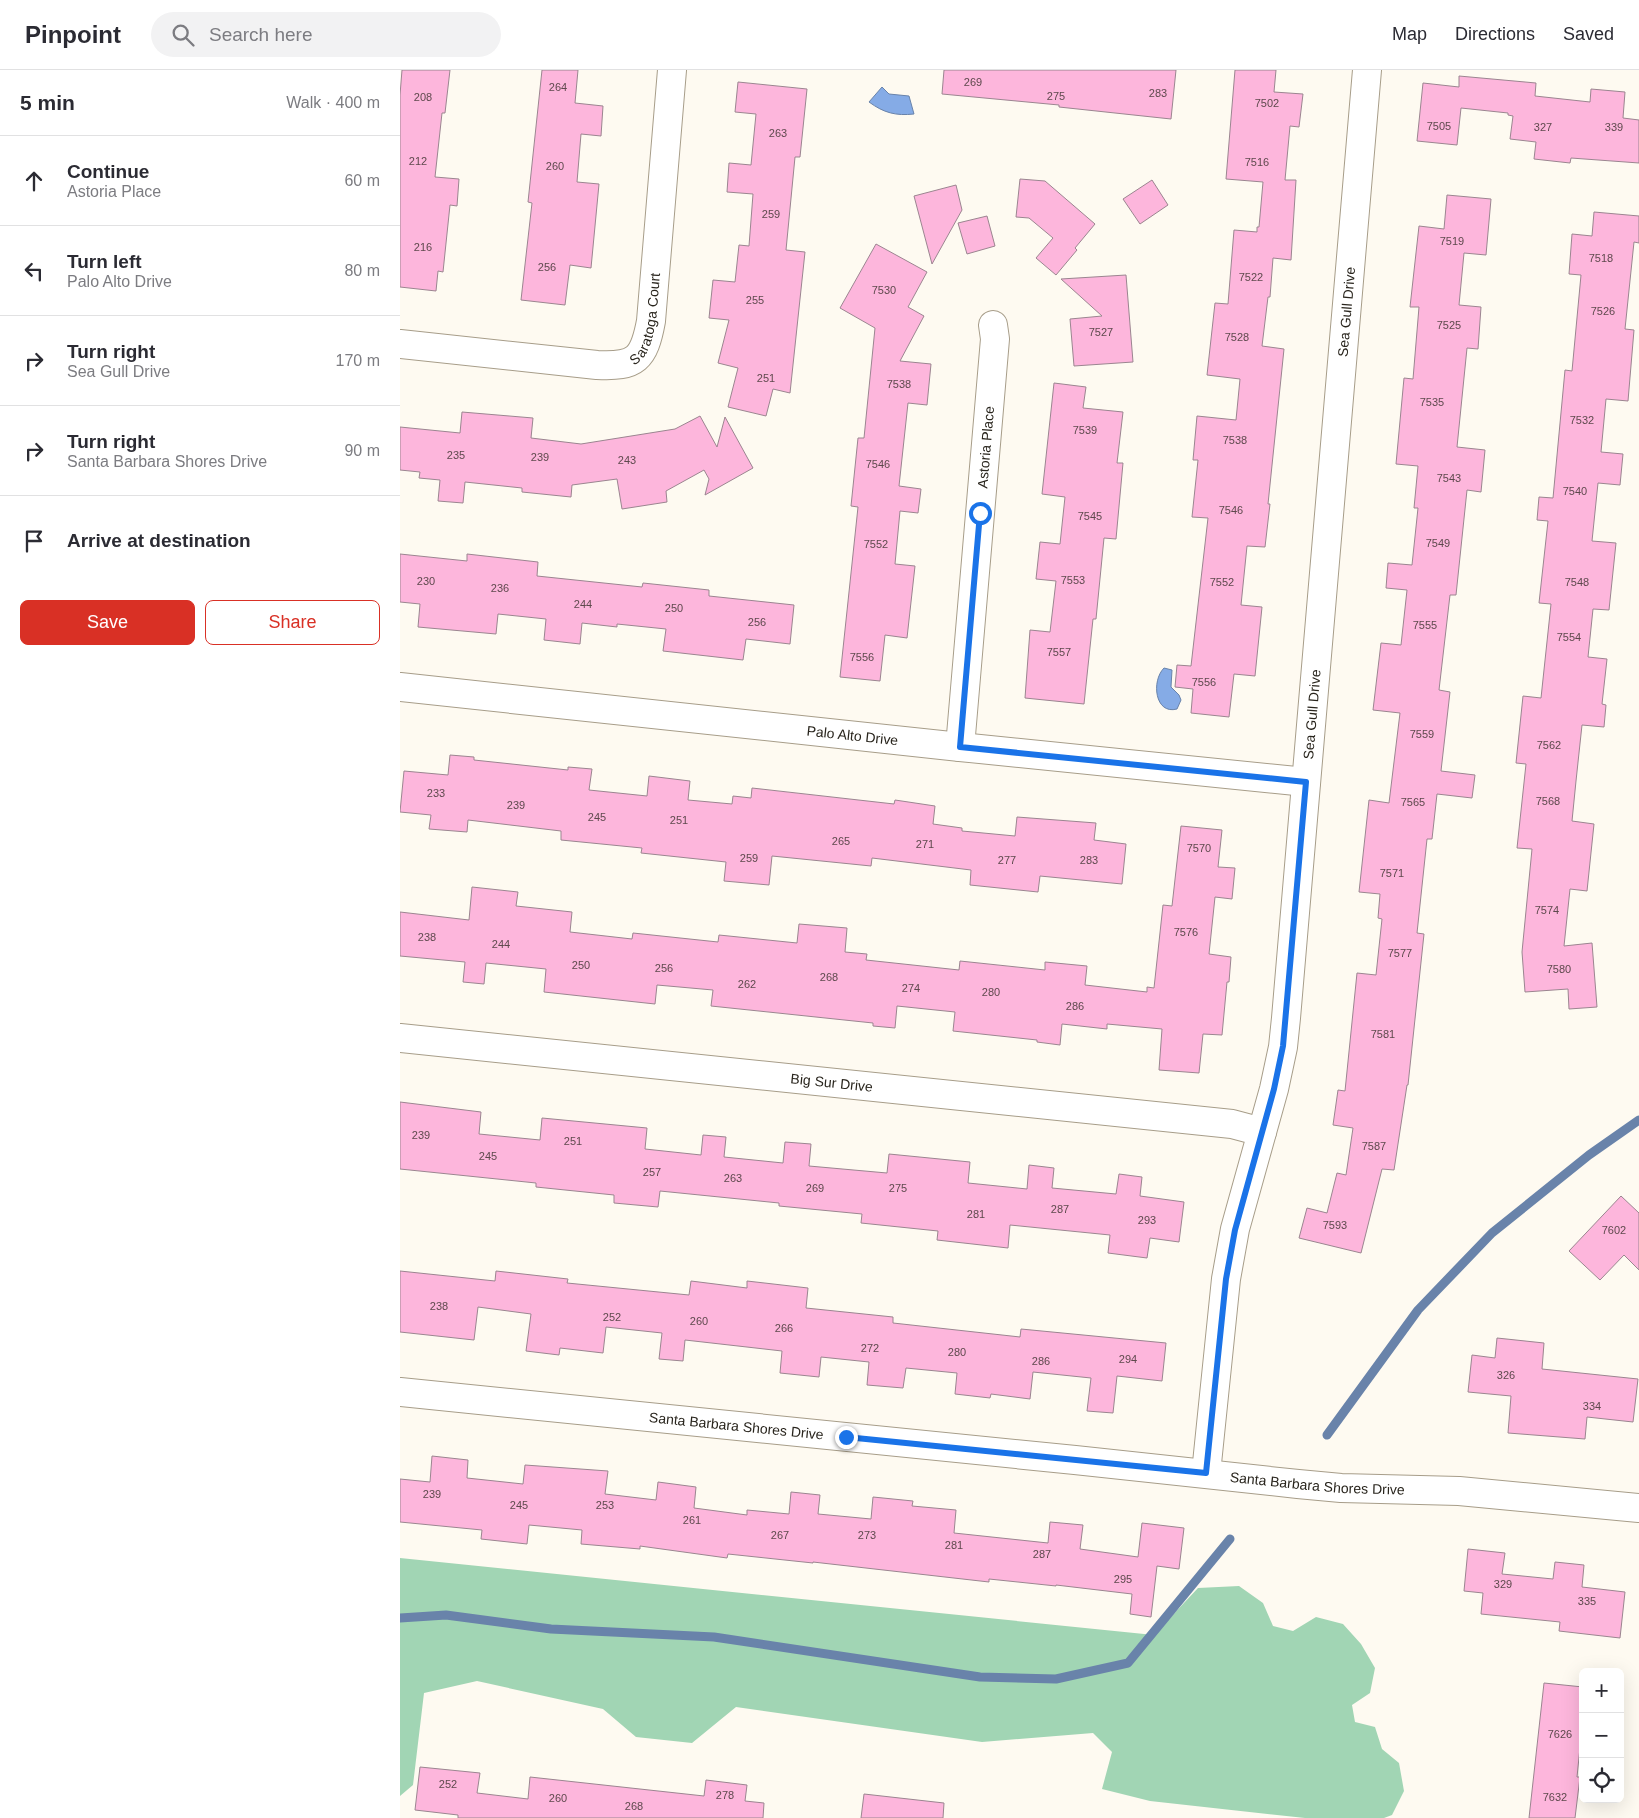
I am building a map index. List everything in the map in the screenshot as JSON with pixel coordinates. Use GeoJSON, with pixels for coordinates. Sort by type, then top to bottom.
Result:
{"type":"FeatureCollection","features":[{"type":"Feature","properties":{"kind":"street","name":"Saratoga Court"},"geometry":{"type":"LineString","coordinates":[[400,344],[597,365],[622,365],[634,361],[642,352],[651,321],[672,70]]}},
{"type":"Feature","properties":{"kind":"street","name":"Sea Gull Drive"},"geometry":{"type":"LineString","coordinates":[[1206,1473],[1226,1279],[1235,1230],[1274,1089],[1283,1046],[1367,70]]}},
{"type":"Feature","properties":{"kind":"street","name":"Astoria Place"},"geometry":{"type":"LineString","coordinates":[[960,747],[994,348],[993,325]]}},
{"type":"Feature","properties":{"kind":"street","name":"Palo Alto Drive"},"geometry":{"type":"LineString","coordinates":[[400,687],[1306,782]]}},
{"type":"Feature","properties":{"kind":"street","name":"Big Sur Drive"},"geometry":{"type":"LineString","coordinates":[[400,1038],[1232,1124],[1262,1132]]}},
{"type":"Feature","properties":{"kind":"street","name":"Santa Barbara Shores Drive"},"geometry":{"type":"LineString","coordinates":[[400,1392],[1332,1487],[1459,1491],[1639,1508]]}},
{"type":"Feature","properties":{"kind":"green space"},"geometry":{"type":"Polygon","coordinates":[[[400,1558],[1154,1635],[1198,1588],[1239,1586],[1263,1603],[1273,1626],[1293,1631],[1316,1617],[1343,1624],[1361,1644],[1375,1668],[1370,1693],[1352,1705],[1355,1722],[1375,1727],[1382,1749],[1399,1763],[1404,1791],[1392,1815],[1384,1818],[1305,1818],[1150,1801],[1102,1789],[1112,1752],[1093,1733],[982,1742],[736,1707],[692,1743],[636,1737],[603,1709],[477,1681],[424,1693],[413,1785],[400,1796],[400,1558]]]}},
{"type":"Feature","properties":{"kind":"water"},"geometry":{"type":"Polygon","coordinates":[[[882,87],[889,94],[909,96],[914,114],[901,115],[890,113],[869,102],[882,87]]]}},
{"type":"Feature","properties":{"kind":"water"},"geometry":{"type":"Polygon","coordinates":[[[1164,668],[1172,670],[1171,687],[1181,700],[1177,709],[1164,707],[1157,696],[1157,681],[1164,668]]]}},
{"type":"Feature","properties":{"kind":"building"},"geometry":{"type":"Polygon","coordinates":[[[402,70],[450,70],[445,113],[442,113],[435,177],[459,179],[457,206],[450,205],[443,272],[438,271],[436,291],[400,287],[400,95],[402,70]]]}},
{"type":"Feature","properties":{"kind":"building"},"geometry":{"type":"Polygon","coordinates":[[[542,70],[578,70],[575,103],[603,106],[601,136],[581,134],[577,182],[599,184],[591,268],[570,265],[565,305],[521,300],[532,203],[528,202],[542,70]]]}},
{"type":"Feature","properties":{"kind":"building"},"geometry":{"type":"Polygon","coordinates":[[[944,70],[1176,70],[1171,119],[1059,107],[1059,105],[942,94],[944,70]]]}},
{"type":"Feature","properties":{"kind":"building"},"geometry":{"type":"Polygon","coordinates":[[[1235,70],[1276,70],[1274,92],[1303,94],[1299,127],[1290,126],[1285,180],[1296,180],[1291,260],[1273,258],[1270,297],[1268,297],[1262,346],[1284,349],[1265,547],[1247,546],[1241,605],[1262,607],[1255,676],[1234,674],[1229,717],[1191,713],[1193,689],[1175,687],[1177,665],[1191,666],[1208,518],[1192,517],[1198,460],[1193,460],[1197,416],[1236,420],[1240,379],[1207,375],[1215,303],[1228,304],[1234,230],[1257,232],[1257,227],[1259,227],[1263,182],[1226,179],[1235,70]]]}},
{"type":"Feature","properties":{"kind":"building"},"geometry":{"type":"Polygon","coordinates":[[[1459,76],[1536,83],[1535,96],[1590,102],[1591,89],[1625,92],[1623,118],[1639,120],[1639,163],[1571,158],[1570,163],[1534,159],[1536,142],[1510,139],[1513,116],[1508,115],[1508,113],[1461,108],[1457,145],[1417,141],[1423,83],[1459,87],[1459,76]]]}},
{"type":"Feature","properties":{"kind":"building"},"geometry":{"type":"Polygon","coordinates":[[[738,82],[807,89],[800,157],[795,157],[786,250],[805,252],[790,393],[773,389],[766,416],[728,407],[738,368],[718,363],[729,320],[709,318],[713,280],[735,282],[739,245],[749,246],[753,194],[727,192],[729,163],[751,165],[756,114],[735,112],[738,82]]]}},
{"type":"Feature","properties":{"kind":"building"},"geometry":{"type":"Polygon","coordinates":[[[1020,179],[1045,181],[1095,224],[1056,275],[1036,258],[1053,238],[1029,218],[1016,217],[1020,179]]]}},
{"type":"Feature","properties":{"kind":"building"},"geometry":{"type":"Polygon","coordinates":[[[1152,180],[1168,205],[1140,224],[1123,199],[1152,180]]]}},
{"type":"Feature","properties":{"kind":"building"},"geometry":{"type":"Polygon","coordinates":[[[956,185],[962,210],[932,264],[914,196],[956,185]]]}},
{"type":"Feature","properties":{"kind":"building"},"geometry":{"type":"Polygon","coordinates":[[[1447,195],[1491,199],[1486,255],[1464,253],[1459,305],[1481,307],[1478,349],[1467,348],[1457,447],[1485,450],[1481,492],[1467,490],[1456,595],[1450,595],[1439,690],[1450,692],[1441,771],[1475,775],[1472,798],[1437,794],[1432,839],[1427,839],[1417,933],[1424,934],[1408,1085],[1394,1170],[1382,1169],[1361,1253],[1299,1238],[1307,1208],[1327,1213],[1337,1173],[1346,1175],[1353,1128],[1333,1125],[1338,1090],[1345,1091],[1357,973],[1376,975],[1382,919],[1378,918],[1380,894],[1359,892],[1369,800],[1389,803],[1400,713],[1373,710],[1381,643],[1401,645],[1407,590],[1386,588],[1388,563],[1412,565],[1418,508],[1414,508],[1418,466],[1396,464],[1404,378],[1413,379],[1419,307],[1410,307],[1419,226],[1444,229],[1447,195]]]}},
{"type":"Feature","properties":{"kind":"building"},"geometry":{"type":"Polygon","coordinates":[[[1594,212],[1639,216],[1639,243],[1634,242],[1625,329],[1634,330],[1628,401],[1606,399],[1601,452],[1623,454],[1620,485],[1598,483],[1592,541],[1616,543],[1609,610],[1593,609],[1588,657],[1607,659],[1602,704],[1606,705],[1604,727],[1582,725],[1572,821],[1594,824],[1587,891],[1570,889],[1564,946],[1592,943],[1597,1007],[1569,1009],[1568,989],[1525,992],[1522,952],[1532,849],[1517,848],[1526,764],[1516,763],[1523,696],[1541,698],[1551,604],[1539,603],[1548,521],[1537,520],[1539,497],[1553,498],[1565,370],[1572,371],[1581,275],[1569,274],[1572,234],[1592,236],[1594,212]]]}},
{"type":"Feature","properties":{"kind":"building"},"geometry":{"type":"Polygon","coordinates":[[[987,216],[995,246],[967,254],[958,223],[987,216]]]}},
{"type":"Feature","properties":{"kind":"building"},"geometry":{"type":"Polygon","coordinates":[[[876,244],[927,272],[908,307],[924,316],[900,361],[931,364],[927,405],[908,403],[899,486],[921,489],[918,513],[900,511],[895,564],[915,566],[907,638],[885,635],[880,681],[840,677],[858,507],[851,506],[858,438],[864,438],[875,328],[840,308],[876,244]]]}},
{"type":"Feature","properties":{"kind":"building"},"geometry":{"type":"Polygon","coordinates":[[[1126,275],[1133,362],[1074,366],[1070,319],[1102,316],[1061,279],[1126,275]]]}},
{"type":"Feature","properties":{"kind":"building"},"geometry":{"type":"Polygon","coordinates":[[[1054,383],[1086,387],[1083,408],[1123,412],[1117,463],[1123,463],[1116,539],[1104,538],[1096,619],[1093,619],[1084,704],[1025,698],[1030,630],[1050,632],[1056,581],[1036,579],[1040,542],[1060,544],[1065,497],[1042,494],[1054,383]]]}},
{"type":"Feature","properties":{"kind":"building"},"geometry":{"type":"Polygon","coordinates":[[[462,412],[533,418],[531,438],[581,444],[675,429],[700,416],[717,447],[725,417],[753,468],[705,495],[709,479],[704,470],[666,491],[667,502],[622,509],[617,479],[572,485],[571,497],[522,492],[522,488],[465,482],[463,503],[438,501],[440,480],[419,478],[420,472],[400,470],[400,427],[460,433],[462,412]]]}},
{"type":"Feature","properties":{"kind":"building"},"geometry":{"type":"Polygon","coordinates":[[[400,554],[467,561],[467,554],[538,562],[537,576],[642,587],[643,583],[709,590],[709,596],[794,605],[790,644],[746,639],[743,660],[663,651],[666,629],[617,624],[617,627],[582,623],[580,644],[544,640],[546,619],[498,614],[496,634],[418,627],[420,604],[400,602],[400,554]]]}},
{"type":"Feature","properties":{"kind":"building"},"geometry":{"type":"Polygon","coordinates":[[[450,755],[474,757],[474,760],[568,770],[568,767],[592,769],[589,790],[647,796],[649,776],[690,781],[688,800],[732,804],[733,796],[751,798],[752,788],[894,804],[895,800],[935,806],[933,824],[962,828],[962,831],[1015,836],[1017,817],[1096,823],[1094,840],[1126,844],[1122,884],[1040,876],[1038,892],[970,885],[971,870],[872,858],[871,866],[772,856],[769,885],[724,881],[726,862],[641,853],[642,848],[561,840],[561,831],[468,820],[467,832],[429,829],[431,815],[400,812],[404,771],[448,775],[450,755]]]}},
{"type":"Feature","properties":{"kind":"building"},"geometry":{"type":"Polygon","coordinates":[[[1181,826],[1222,830],[1218,867],[1235,868],[1232,899],[1215,897],[1209,954],[1231,957],[1222,1035],[1203,1034],[1199,1073],[1159,1070],[1162,1029],[1107,1024],[1107,1029],[1062,1024],[1060,1045],[1037,1042],[1037,1040],[953,1031],[955,1012],[897,1006],[895,1028],[873,1026],[873,1023],[711,1006],[713,990],[657,985],[655,1004],[544,992],[546,969],[486,963],[484,984],[463,982],[465,962],[400,956],[400,912],[469,920],[472,887],[518,892],[516,906],[572,912],[570,932],[632,939],[633,933],[718,942],[719,935],[797,943],[799,924],[847,928],[845,952],[867,954],[866,960],[959,970],[960,961],[1045,970],[1045,962],[1087,966],[1085,985],[1147,992],[1147,987],[1154,988],[1163,905],[1172,906],[1181,826]]]}},
{"type":"Feature","properties":{"kind":"building"},"geometry":{"type":"Polygon","coordinates":[[[400,1102],[481,1112],[479,1134],[540,1140],[542,1118],[647,1128],[645,1149],[701,1155],[703,1135],[726,1137],[724,1157],[783,1163],[785,1142],[811,1144],[809,1166],[887,1173],[889,1154],[970,1162],[968,1183],[1027,1189],[1029,1165],[1054,1168],[1052,1188],[1116,1194],[1119,1174],[1142,1177],[1140,1196],[1184,1202],[1179,1242],[1150,1238],[1147,1258],[1108,1253],[1110,1235],[1010,1225],[1008,1248],[937,1240],[938,1231],[861,1223],[862,1214],[779,1206],[779,1203],[660,1191],[658,1207],[614,1203],[614,1195],[536,1187],[536,1183],[400,1169],[400,1102]]]}},
{"type":"Feature","properties":{"kind":"building"},"geometry":{"type":"Polygon","coordinates":[[[1621,1196],[1639,1213],[1639,1270],[1624,1255],[1600,1280],[1569,1251],[1621,1196]]]}},
{"type":"Feature","properties":{"kind":"building"},"geometry":{"type":"Polygon","coordinates":[[[400,1271],[495,1281],[496,1271],[568,1279],[567,1283],[689,1295],[691,1281],[747,1288],[747,1281],[808,1288],[806,1308],[893,1317],[893,1323],[1020,1337],[1021,1329],[1166,1343],[1162,1381],[1117,1376],[1113,1413],[1087,1411],[1091,1378],[1033,1372],[1030,1399],[991,1394],[990,1398],[955,1394],[957,1373],[906,1368],[903,1388],[867,1385],[869,1362],[821,1357],[819,1377],[780,1373],[782,1351],[685,1340],[683,1361],[659,1359],[662,1333],[606,1327],[603,1353],[560,1348],[559,1355],[526,1351],[531,1314],[478,1307],[474,1340],[400,1332],[400,1271]]]}},
{"type":"Feature","properties":{"kind":"building"},"geometry":{"type":"Polygon","coordinates":[[[1497,1338],[1544,1343],[1542,1369],[1638,1379],[1633,1422],[1587,1417],[1585,1439],[1508,1433],[1511,1396],[1468,1392],[1472,1355],[1495,1358],[1497,1338]]]}},
{"type":"Feature","properties":{"kind":"building"},"geometry":{"type":"Polygon","coordinates":[[[432,1456],[468,1460],[467,1478],[523,1484],[525,1465],[608,1471],[605,1494],[656,1500],[658,1482],[696,1487],[694,1508],[747,1515],[747,1510],[789,1514],[791,1492],[820,1495],[818,1514],[871,1519],[873,1497],[913,1501],[912,1506],[956,1510],[954,1533],[1048,1543],[1050,1522],[1083,1525],[1080,1549],[1138,1557],[1142,1523],[1184,1528],[1179,1569],[1157,1566],[1151,1617],[1130,1614],[1132,1594],[1056,1585],[989,1579],[989,1582],[728,1554],[727,1558],[640,1546],[640,1549],[581,1544],[582,1530],[529,1525],[527,1544],[481,1539],[482,1530],[400,1522],[400,1479],[430,1482],[432,1456]]]}},
{"type":"Feature","properties":{"kind":"building"},"geometry":{"type":"Polygon","coordinates":[[[1468,1549],[1505,1553],[1502,1574],[1553,1579],[1555,1562],[1584,1565],[1582,1587],[1625,1592],[1620,1638],[1559,1631],[1560,1622],[1481,1614],[1483,1593],[1464,1591],[1468,1549]]]}},
{"type":"Feature","properties":{"kind":"building"},"geometry":{"type":"Polygon","coordinates":[[[1544,1683],[1579,1687],[1579,1757],[1577,1777],[1579,1777],[1579,1785],[1575,1818],[1529,1818],[1544,1683]]]}},
{"type":"Feature","properties":{"kind":"building"},"geometry":{"type":"Polygon","coordinates":[[[420,1767],[480,1773],[477,1793],[528,1799],[530,1777],[704,1796],[706,1780],[747,1785],[745,1801],[764,1803],[763,1818],[458,1818],[458,1815],[415,1810],[420,1767]]]}},
{"type":"Feature","properties":{"kind":"building"},"geometry":{"type":"Polygon","coordinates":[[[864,1794],[944,1803],[943,1818],[861,1818],[864,1794]]]}},
{"type":"Feature","properties":{"kind":"waterway"},"geometry":{"type":"LineString","coordinates":[[1327,1435],[1418,1310],[1492,1233],[1589,1155],[1639,1120]]}},
{"type":"Feature","properties":{"kind":"waterway"},"geometry":{"type":"LineString","coordinates":[[400,1618],[446,1615],[551,1629],[714,1637],[980,1677],[1056,1679],[1128,1663],[1230,1539]]}},
{"type":"Feature","properties":{"kind":"route"},"geometry":{"type":"LineString","coordinates":[[846,1437],[1206,1473],[1226,1279],[1235,1230],[1274,1089],[1283,1046],[1306,782],[960,747],[980,513]]}}]}
